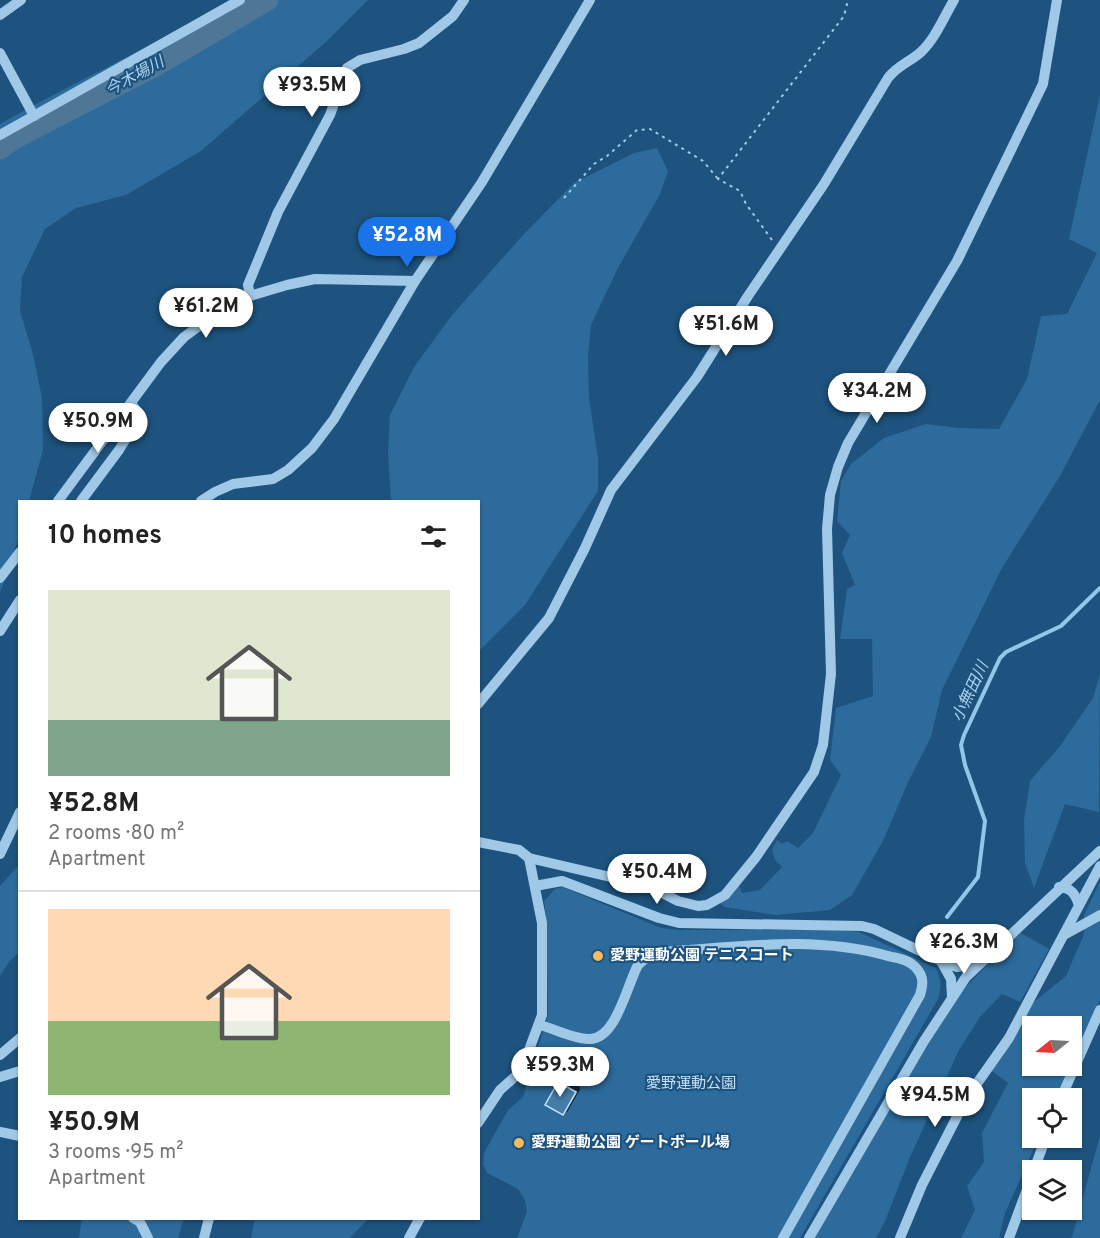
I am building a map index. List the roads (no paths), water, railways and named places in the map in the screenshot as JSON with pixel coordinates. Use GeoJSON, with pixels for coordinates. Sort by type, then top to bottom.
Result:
{"type":"FeatureCollection","features":[{"type":"Feature","properties":{"kind":"street"},"geometry":{"type":"LineString","coordinates":[[0,15],[21,0]]}},
{"type":"Feature","properties":{"kind":"street"},"geometry":{"type":"LineString","coordinates":[[0,135],[240,0]]}},
{"type":"Feature","properties":{"kind":"street"},"geometry":{"type":"LineString","coordinates":[[250,296],[248,285],[278,212],[330,115],[347,68],[360,60],[419,43],[453,16],[464,0]]}},
{"type":"Feature","properties":{"kind":"street"},"geometry":{"type":"LineString","coordinates":[[203,500],[233,484],[273,479],[288,470],[312,448],[334,419],[416,281],[482,182],[590,0]]}},
{"type":"Feature","properties":{"kind":"street"},"geometry":{"type":"LineString","coordinates":[[480,702],[549,618],[585,548],[611,490],[697,376],[824,184],[888,78],[896,68],[919,54],[927,46],[954,0]]}},
{"type":"Feature","properties":{"kind":"street"},"geometry":{"type":"LineString","coordinates":[[480,842],[519,850],[529,858],[649,886],[688,904],[707,905],[725,895],[756,857],[814,772],[823,745],[831,674],[827,529],[830,495],[838,467],[848,443],[957,261],[1043,84],[1057,0]]}},
{"type":"Feature","properties":{"kind":"street"},"geometry":{"type":"LineString","coordinates":[[0,53],[34,116]]}},
{"type":"Feature","properties":{"kind":"street"},"geometry":{"type":"LineString","coordinates":[[59,500],[161,362],[183,337],[217,314],[250,296],[315,279],[416,281]]}},
{"type":"Feature","properties":{"kind":"street"},"geometry":{"type":"LineString","coordinates":[[82,500],[119,450],[138,419],[138,413],[131,403]]}},
{"type":"Feature","properties":{"kind":"street"},"geometry":{"type":"LineString","coordinates":[[0,578],[18,555]]}},
{"type":"Feature","properties":{"kind":"street"},"geometry":{"type":"LineString","coordinates":[[0,631],[18,603]]}},
{"type":"Feature","properties":{"kind":"street"},"geometry":{"type":"LineString","coordinates":[[0,854],[18,816]]}},
{"type":"Feature","properties":{"kind":"street"},"geometry":{"type":"LineString","coordinates":[[809,1238],[924,1041],[966,977],[1059,887],[1100,851]]}},
{"type":"Feature","properties":{"kind":"street"},"geometry":{"type":"LineString","coordinates":[[480,1120],[500,1090],[517,1075],[542,1015],[542,923],[529,858]]}},
{"type":"Feature","properties":{"kind":"street"},"geometry":{"type":"LineString","coordinates":[[900,1238],[922,1185],[966,1099],[1009,1038],[1100,866]]}},
{"type":"Feature","properties":{"kind":"street"},"geometry":{"type":"LineString","coordinates":[[535,886],[562,881],[659,918],[680,923],[862,926],[874,929],[957,967],[981,963]]}},
{"type":"Feature","properties":{"kind":"street"},"geometry":{"type":"LineString","coordinates":[[1059,887],[1068,888],[1073,892],[1080,905]]}},
{"type":"Feature","properties":{"kind":"street"},"geometry":{"type":"LineString","coordinates":[[1064,935],[1100,915]]}},
{"type":"Feature","properties":{"kind":"street"},"geometry":{"type":"LineString","coordinates":[[540,1024],[587,1039],[601,1036],[612,1024],[638,965],[662,951],[796,943],[861,948],[913,964],[921,974],[920,995],[783,1238]]}},
{"type":"Feature","properties":{"kind":"street"},"geometry":{"type":"LineString","coordinates":[[941,961],[951,979],[952,999]]}},
{"type":"Feature","properties":{"kind":"street"},"geometry":{"type":"LineString","coordinates":[[1065,1088],[1100,1010]]}},
{"type":"Feature","properties":{"kind":"street"},"geometry":{"type":"LineString","coordinates":[[0,1055],[18,1040]]}},
{"type":"Feature","properties":{"kind":"street"},"geometry":{"type":"LineString","coordinates":[[0,1077],[18,1072]]}},
{"type":"Feature","properties":{"kind":"street"},"geometry":{"type":"LineString","coordinates":[[0,1132],[18,1136]]}},
{"type":"Feature","properties":{"kind":"street"},"geometry":{"type":"LineString","coordinates":[[1009,1238],[1022,1203]]}},
{"type":"Feature","properties":{"kind":"street"},"geometry":{"type":"LineString","coordinates":[[136,1220],[140,1222],[148,1238]]}},
{"type":"Feature","properties":{"kind":"street"},"geometry":{"type":"LineString","coordinates":[[204,1238],[208,1220]]}},
{"type":"Feature","properties":{"kind":"street"},"geometry":{"type":"LineString","coordinates":[[409,1238],[419,1220]]}},
{"type":"Feature","properties":{"kind":"waterway","name":"今木場川"},"geometry":{"type":"LineString","coordinates":[[0,149],[12,140],[154,67],[268,0]]}},
{"type":"Feature","properties":{"kind":"waterway","name":"小無田川"},"geometry":{"type":"LineString","coordinates":[[947,917],[978,877],[985,821],[965,765],[961,745],[964,735],[1000,658],[1006,652],[1061,626],[1100,588]]}},
{"type":"Feature","properties":{"kind":"place","name":"愛野運動公園 テニスコート"},"geometry":{"type":"Point","coordinates":[598,956]}},
{"type":"Feature","properties":{"kind":"place","name":"愛野運動公園 ゲートボール場"},"geometry":{"type":"Point","coordinates":[519,1143]}},
{"type":"Feature","properties":{"kind":"park label","name":"愛野運動公園"},"geometry":{"type":"Point","coordinates":[691,1084]}}]}
